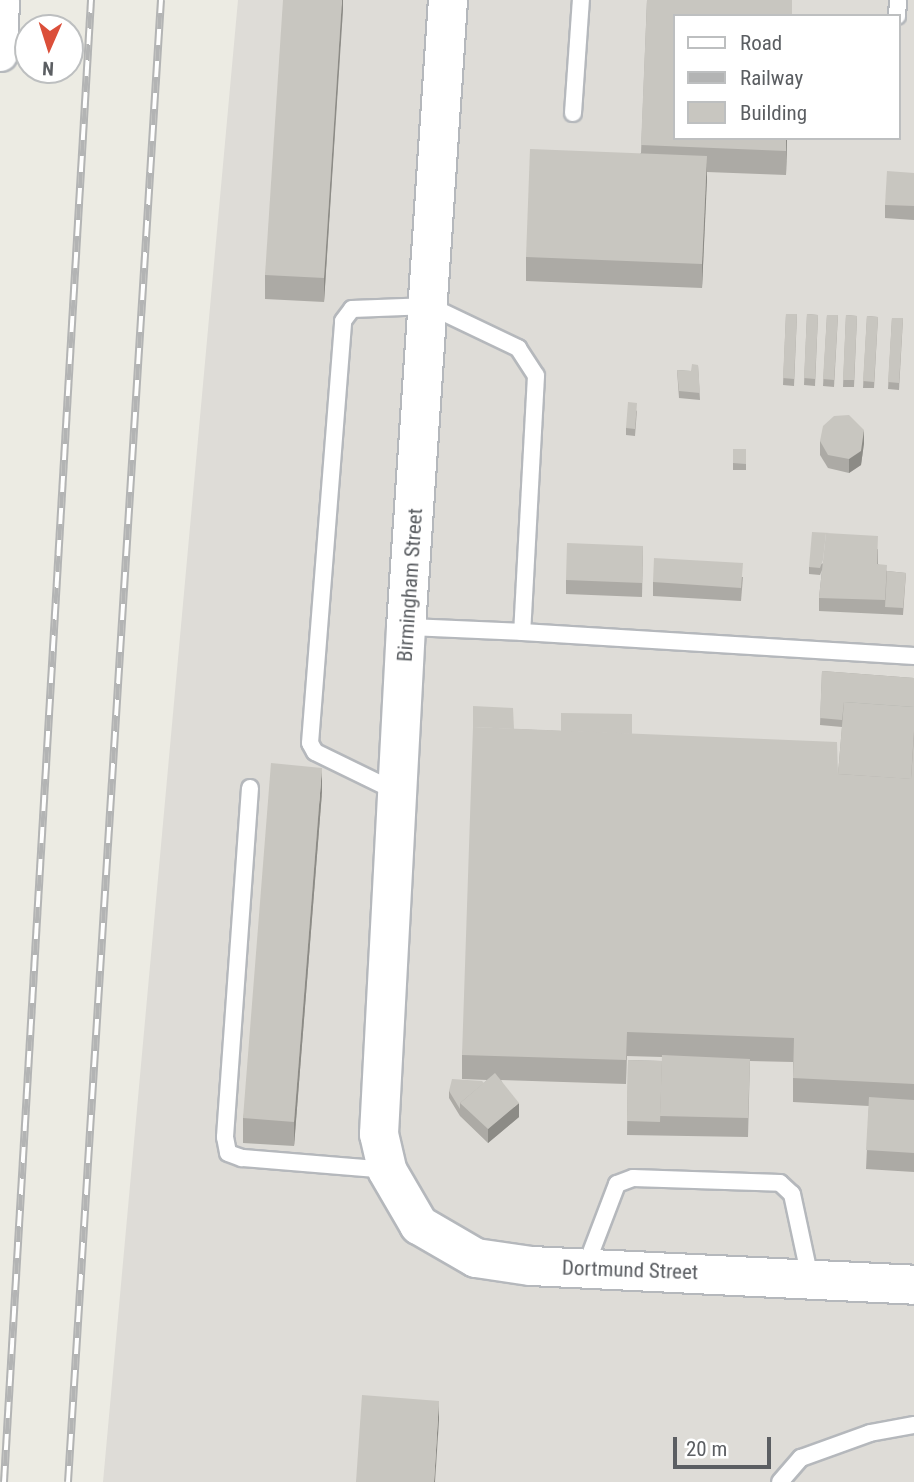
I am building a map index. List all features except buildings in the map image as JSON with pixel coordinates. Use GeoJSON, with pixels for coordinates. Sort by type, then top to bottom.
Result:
{"type":"FeatureCollection","features":[{"type":"Feature","properties":{"kind":"street"},"geometry":{"type":"LineString","coordinates":[[0,54],[2,0]]}},
{"type":"Feature","properties":{"kind":"street","name":"Birmingham Street"},"geometry":{"type":"LineString","coordinates":[[387,1170],[379,1134],[406,627],[430,306],[448,0]]}},
{"type":"Feature","properties":{"kind":"street","name":"Dortmund Street"},"geometry":{"type":"LineString","coordinates":[[387,1170],[419,1226],[476,1258],[585,1268],[914,1285]]}},
{"type":"Feature","properties":{"kind":"lane"},"geometry":{"type":"LineString","coordinates":[[573,113],[580,0]]}},
{"type":"Feature","properties":{"kind":"lane"},"geometry":{"type":"LineString","coordinates":[[397,793],[315,752],[310,743],[342,321],[352,309],[430,306],[518,348],[537,376],[522,632]]}},
{"type":"Feature","properties":{"kind":"lane"},"geometry":{"type":"LineString","coordinates":[[406,627],[914,656]]}},
{"type":"Feature","properties":{"kind":"lane"},"geometry":{"type":"LineString","coordinates":[[250,788],[225,1137],[228,1153],[242,1158],[387,1170]]}},
{"type":"Feature","properties":{"kind":"lane"},"geometry":{"type":"LineString","coordinates":[[585,1268],[617,1184],[633,1178],[780,1183],[792,1194],[810,1278]]}},
{"type":"Feature","properties":{"kind":"lane"},"geometry":{"type":"LineString","coordinates":[[780,1482],[802,1458],[870,1433],[914,1425]]}},
{"type":"Feature","properties":{"kind":"shaded area"},"geometry":{"type":"Polygon","coordinates":[[[238,0],[914,0],[914,1482],[103,1482],[238,0]]]}},
{"type":"Feature","properties":{"kind":"railway"},"geometry":{"type":"LineString","coordinates":[[4,1482],[91,0]]}},
{"type":"Feature","properties":{"kind":"railway"},"geometry":{"type":"LineString","coordinates":[[68,1482],[161,0]]}}]}
